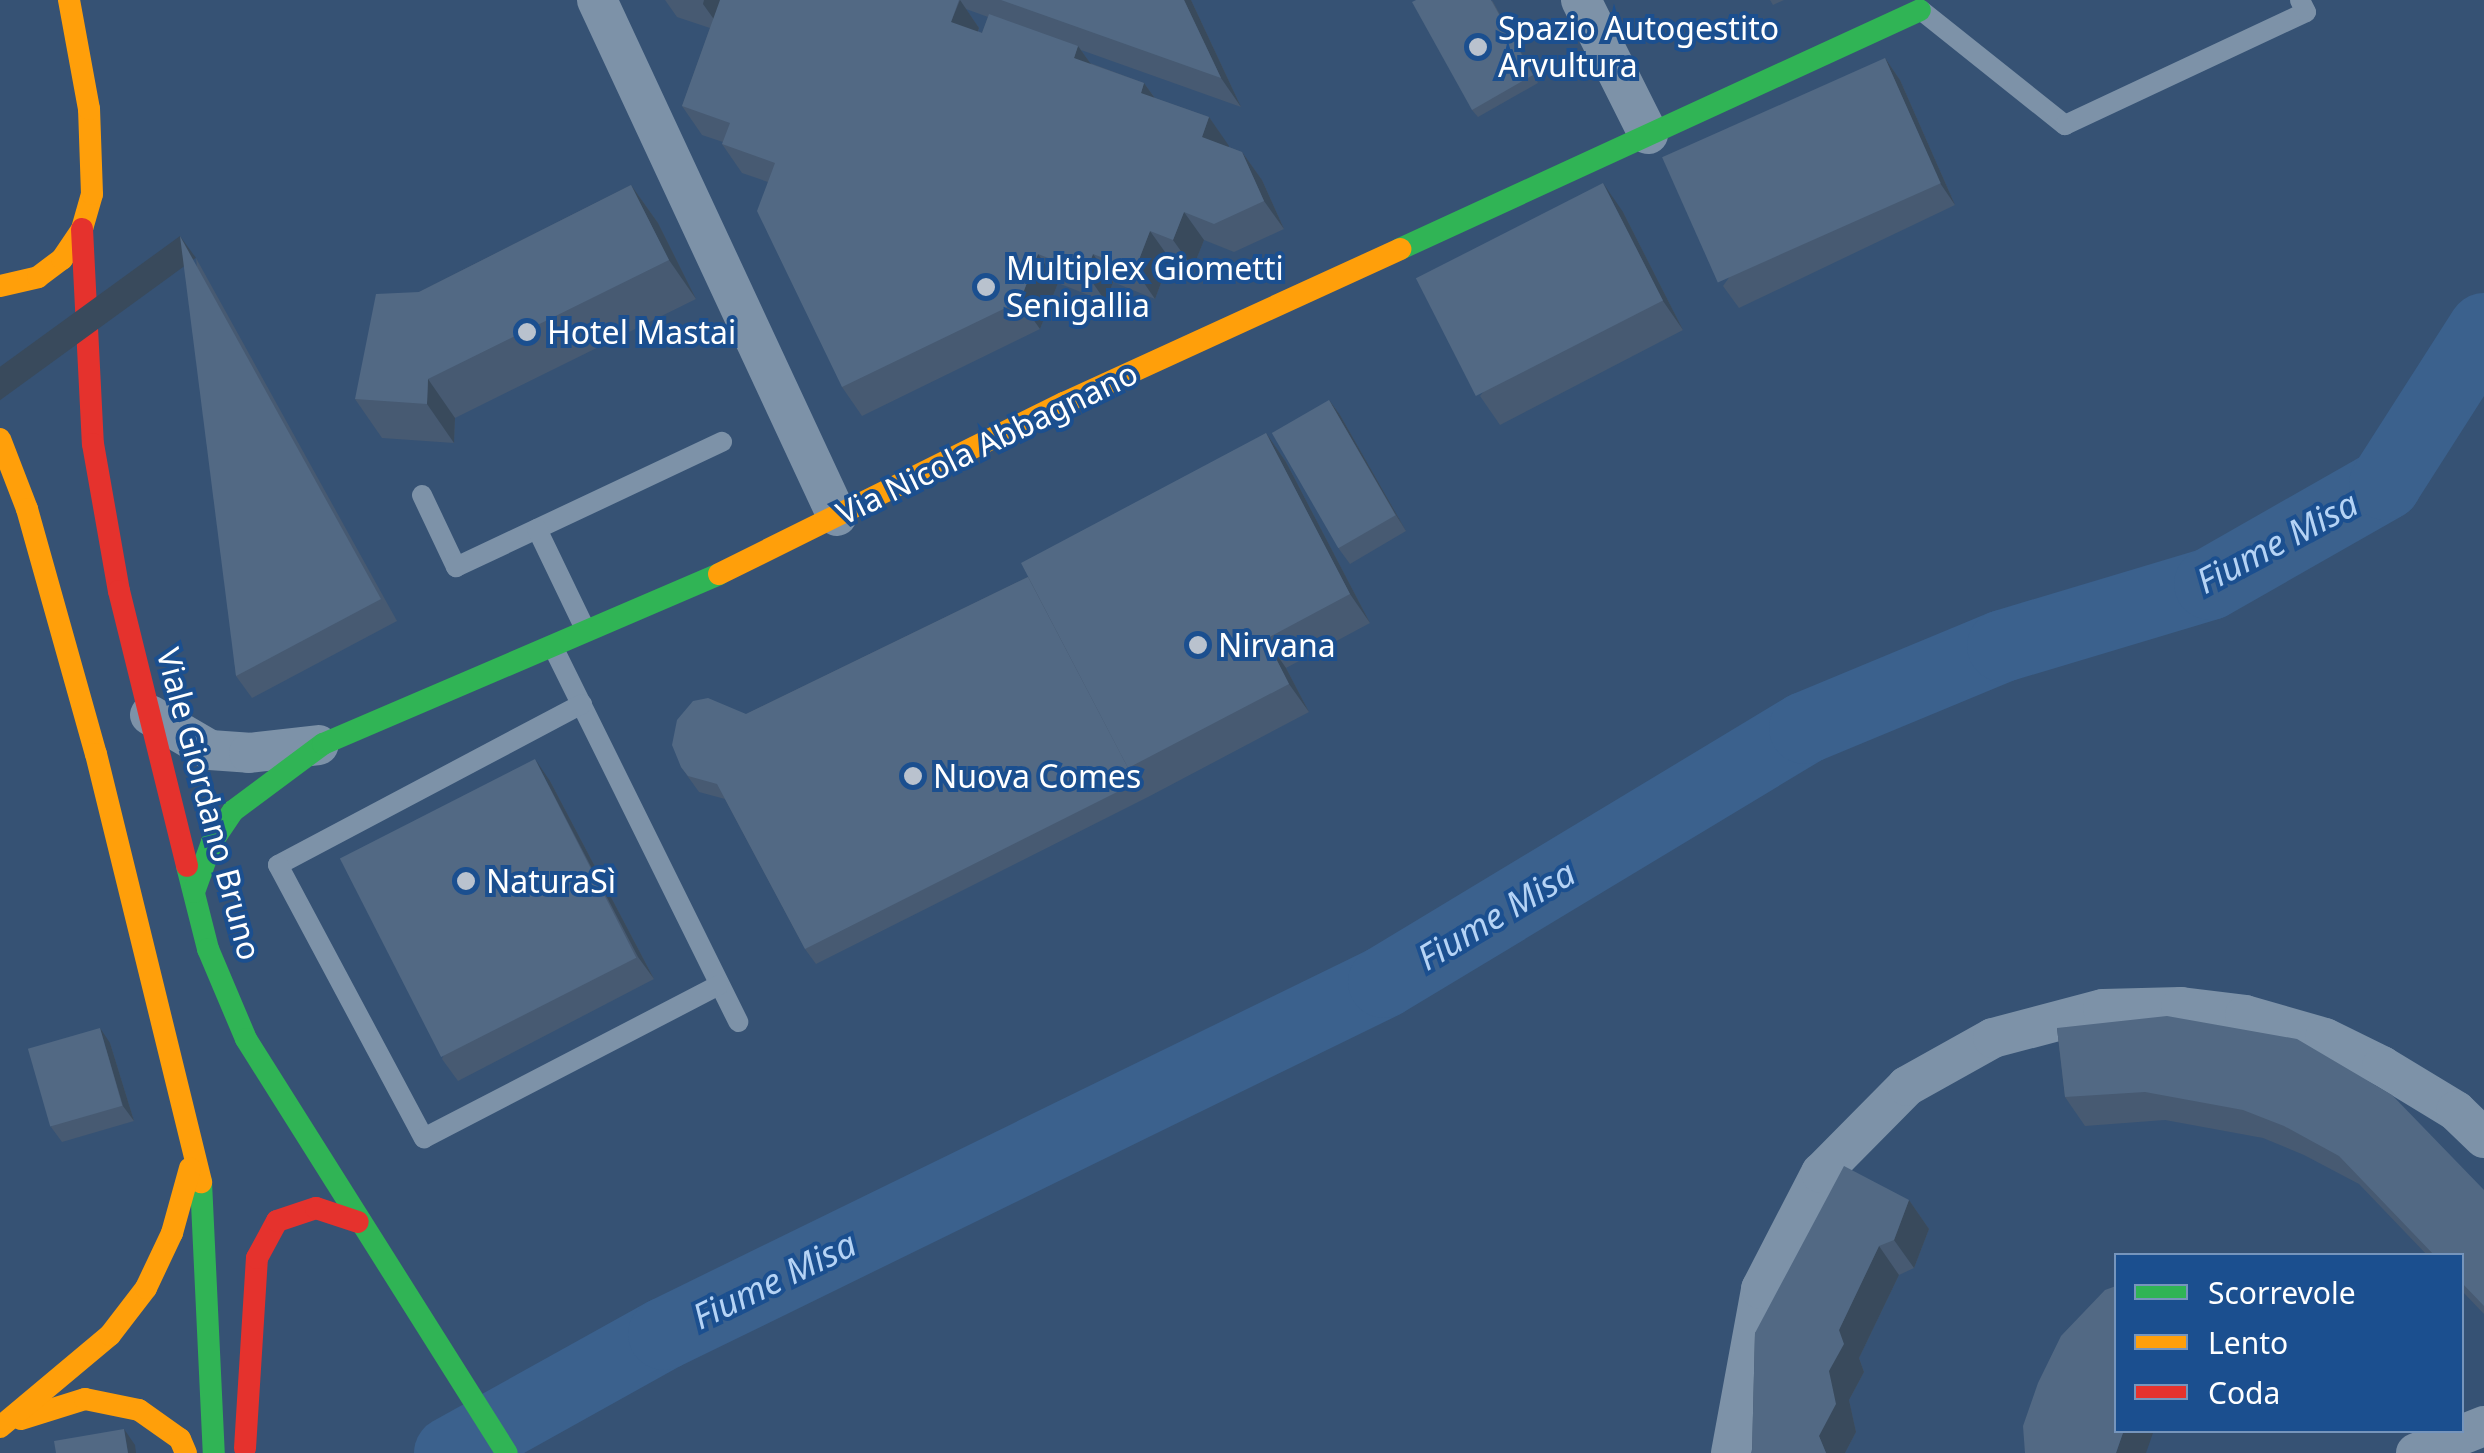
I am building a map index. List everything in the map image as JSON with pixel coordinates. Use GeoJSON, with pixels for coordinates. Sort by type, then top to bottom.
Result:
{"type":"FeatureCollection","features":[{"type":"Feature","properties":{"kind":"main road","name":"Viale Giordano Bruno"},"geometry":{"type":"LineString","coordinates":[[71,1],[94,165],[82,229],[93,444],[150,715],[208,949],[246,1039],[507,1453]]}},
{"type":"Feature","properties":{"kind":"main road","name":"Via Nicola Abbagnano"},"geometry":{"type":"LineString","coordinates":[[194,892],[212,842],[233,811],[323,744],[554,648],[837,516],[1064,403],[1930,5]]}},
{"type":"Feature","properties":{"kind":"main road","name":"Viale Giordano Bruno"},"geometry":{"type":"LineString","coordinates":[[0,286],[38,277],[62,259],[82,229]]}},
{"type":"Feature","properties":{"kind":"main road"},"geometry":{"type":"LineString","coordinates":[[0,439],[26,509],[167,1016],[196,1146],[208,1244],[214,1453]]}},
{"type":"Feature","properties":{"kind":"main road"},"geometry":{"type":"LineString","coordinates":[[2,1426],[110,1336],[146,1288],[172,1232],[196,1146]]}},
{"type":"Feature","properties":{"kind":"main road"},"geometry":{"type":"LineString","coordinates":[[244,1453],[258,1258],[277,1221],[316,1208],[358,1222]]}},
{"type":"Feature","properties":{"kind":"main road"},"geometry":{"type":"LineString","coordinates":[[2,1426],[85,1399],[140,1410],[180,1439],[186,1453]]}},
{"type":"Feature","properties":{"kind":"street"},"geometry":{"type":"LineString","coordinates":[[597,0],[837,516]]}},
{"type":"Feature","properties":{"kind":"street"},"geometry":{"type":"LineString","coordinates":[[1581,0],[1648,134]]}},
{"type":"Feature","properties":{"kind":"street","name":"Via Nicola Abbagnano"},"geometry":{"type":"LineString","coordinates":[[150,715],[210,750],[249,754],[323,744]]}},
{"type":"Feature","properties":{"kind":"street"},"geometry":{"type":"LineString","coordinates":[[1731,1453],[1761,1288],[1801,1206],[1841,1150],[1907,1086],[1980,1044],[2055,1018],[2103,1009],[2181,1007],[2245,1015],[2325,1038],[2475,1116]]}},
{"type":"Feature","properties":{"kind":"street"},"geometry":{"type":"LineString","coordinates":[[2416,1453],[2484,1426]]}},
{"type":"Feature","properties":{"kind":"lane"},"geometry":{"type":"LineString","coordinates":[[1930,5],[2065,125],[2306,12],[2300,0]]}},
{"type":"Feature","properties":{"kind":"lane"},"geometry":{"type":"LineString","coordinates":[[422,495],[456,567],[722,442]]}},
{"type":"Feature","properties":{"kind":"lane"},"geometry":{"type":"LineString","coordinates":[[0,516],[26,509]]}},
{"type":"Feature","properties":{"kind":"lane"},"geometry":{"type":"LineString","coordinates":[[537,529],[586,633]]}},
{"type":"Feature","properties":{"kind":"lane"},"geometry":{"type":"LineString","coordinates":[[554,648],[738,1022]]}},
{"type":"Feature","properties":{"kind":"lane"},"geometry":{"type":"LineString","coordinates":[[582,704],[278,865],[424,1138],[719,984]]}},
{"type":"Feature","properties":{"kind":"building"},"geometry":{"type":"Polygon","coordinates":[[[720,0],[959,0],[951,22],[982,33],[989,14],[1078,46],[1074,58],[1144,83],[1141,93],[1209,117],[1202,137],[1242,152],[1264,201],[1214,224],[1184,212],[1173,240],[1150,231],[1135,270],[1093,254],[1086,273],[1038,254],[1020,301],[842,387],[757,211],[775,163],[722,144],[730,123],[682,106],[720,0]]]}},
{"type":"Feature","properties":{"kind":"building"},"geometry":{"type":"Polygon","coordinates":[[[1001,0],[1184,0],[1221,78],[1001,0]]]}},
{"type":"Feature","properties":{"kind":"building","name":"Spazio Autogestito Arvultura"},"geometry":{"type":"Polygon","coordinates":[[[1491,0],[1533,75],[1472,110],[1412,2],[1491,0]]]}},
{"type":"Feature","properties":{"kind":"building"},"geometry":{"type":"Polygon","coordinates":[[[1885,58],[1941,183],[1718,282],[1662,157],[1885,58]]]}},
{"type":"Feature","properties":{"kind":"building"},"geometry":{"type":"Polygon","coordinates":[[[1603,183],[1663,301],[1476,396],[1416,278],[1603,183]]]}},
{"type":"Feature","properties":{"kind":"building"},"geometry":{"type":"Polygon","coordinates":[[[631,185],[669,260],[428,379],[427,404],[355,399],[376,294],[419,292],[631,185]]]}},
{"type":"Feature","properties":{"kind":"building"},"geometry":{"type":"Polygon","coordinates":[[[180,236],[381,599],[236,676],[180,236]]]}},
{"type":"Feature","properties":{"kind":"building"},"geometry":{"type":"Polygon","coordinates":[[[1329,400],[1396,515],[1338,548],[1272,433],[1329,400]]]}},
{"type":"Feature","properties":{"kind":"building","name":"Nirvana"},"geometry":{"type":"Polygon","coordinates":[[[1266,433],[1350,594],[1266,639],[1289,684],[1128,768],[1021,563],[1266,433]]]}},
{"type":"Feature","properties":{"kind":"building","name":"Nuova Comes"},"geometry":{"type":"Polygon","coordinates":[[[1028,577],[1137,782],[805,949],[717,784],[688,776],[681,767],[672,745],[677,720],[693,701],[708,698],[746,714],[1028,577]]]}},
{"type":"Feature","properties":{"kind":"building"},"geometry":{"type":"Polygon","coordinates":[[[535,759],[636,958],[441,1057],[340,858],[535,759]]]}},
{"type":"Feature","properties":{"kind":"building"},"geometry":{"type":"Polygon","coordinates":[[[2167,1016],[2297,1039],[2392,1095],[2484,1190],[2484,1306],[2464,1285],[2464,1253],[2432,1253],[2339,1156],[2284,1126],[2243,1110],[2145,1092],[2065,1097],[2057,1028],[2167,1016]]]}},
{"type":"Feature","properties":{"kind":"building"},"geometry":{"type":"Polygon","coordinates":[[[100,1028],[122,1106],[50,1127],[28,1049],[100,1028]]]}},
{"type":"Feature","properties":{"kind":"building"},"geometry":{"type":"Polygon","coordinates":[[[1844,1166],[1909,1200],[1894,1240],[1879,1246],[1839,1330],[1844,1344],[1829,1371],[1836,1404],[1819,1436],[1826,1453],[1752,1453],[1755,1333],[1844,1166]]]}},
{"type":"Feature","properties":{"kind":"building"},"geometry":{"type":"Polygon","coordinates":[[[2114,1287],[2114,1433],[2123,1433],[2116,1453],[2025,1453],[2023,1426],[2061,1336],[2105,1290],[2114,1287]]]}},
{"type":"Feature","properties":{"kind":"building"},"geometry":{"type":"Polygon","coordinates":[[[124,1429],[128,1453],[56,1453],[54,1441],[124,1429]]]}},
{"type":"Feature","properties":{"kind":"waterway","name":"Fiume Misa"},"geometry":{"type":"LineString","coordinates":[[450,1453],[664,1334],[1384,982],[1805,728],[2003,646],[2210,584],[2385,484],[2484,329]]}},
{"type":"Feature","properties":{"kind":"traffic: fast"},"geometry":{"type":"LineString","coordinates":[[1400,249],[1920,10]]}},
{"type":"Feature","properties":{"kind":"traffic: fast"},"geometry":{"type":"LineString","coordinates":[[194,892],[212,842],[233,811],[323,744],[719,574]]}},
{"type":"Feature","properties":{"kind":"traffic: fast"},"geometry":{"type":"LineString","coordinates":[[187,866],[208,949],[246,1039],[507,1453]]}},
{"type":"Feature","properties":{"kind":"traffic: fast"},"geometry":{"type":"LineString","coordinates":[[201,1182],[214,1453]]}},
{"type":"Feature","properties":{"kind":"traffic: slow"},"geometry":{"type":"LineString","coordinates":[[0,286],[38,277],[62,259],[82,229],[92,194],[89,109],[69,0]]}},
{"type":"Feature","properties":{"kind":"traffic: slow"},"geometry":{"type":"LineString","coordinates":[[719,574],[1064,403],[1400,249]]}},
{"type":"Feature","properties":{"kind":"traffic: slow"},"geometry":{"type":"LineString","coordinates":[[0,439],[27,509],[96,754],[201,1182]]}},
{"type":"Feature","properties":{"kind":"traffic: slow"},"geometry":{"type":"LineString","coordinates":[[0,1427],[110,1335],[146,1288],[172,1233],[190,1168]]}},
{"type":"Feature","properties":{"kind":"traffic: slow"},"geometry":{"type":"LineString","coordinates":[[21,1419],[85,1399],[139,1410],[180,1439],[186,1453]]}},
{"type":"Feature","properties":{"kind":"traffic: jam"},"geometry":{"type":"LineString","coordinates":[[82,229],[93,444],[119,591],[187,866]]}},
{"type":"Feature","properties":{"kind":"traffic: jam"},"geometry":{"type":"LineString","coordinates":[[245,1448],[257,1258],[277,1221],[316,1208],[358,1222]]}},
{"type":"Feature","properties":{"kind":"place","name":"Spazio Autogestito Arvultura"},"geometry":{"type":"Point","coordinates":[1478,47]}},
{"type":"Feature","properties":{"kind":"place","name":"Multiplex Giometti Senigallia"},"geometry":{"type":"Point","coordinates":[986,287]}},
{"type":"Feature","properties":{"kind":"place","name":"Hotel Mastai"},"geometry":{"type":"Point","coordinates":[527,332]}},
{"type":"Feature","properties":{"kind":"place","name":"Nirvana"},"geometry":{"type":"Point","coordinates":[1198,645]}},
{"type":"Feature","properties":{"kind":"place","name":"Nuova Comes"},"geometry":{"type":"Point","coordinates":[913,776]}},
{"type":"Feature","properties":{"kind":"place","name":"NaturaSì"},"geometry":{"type":"Point","coordinates":[466,881]}}]}
